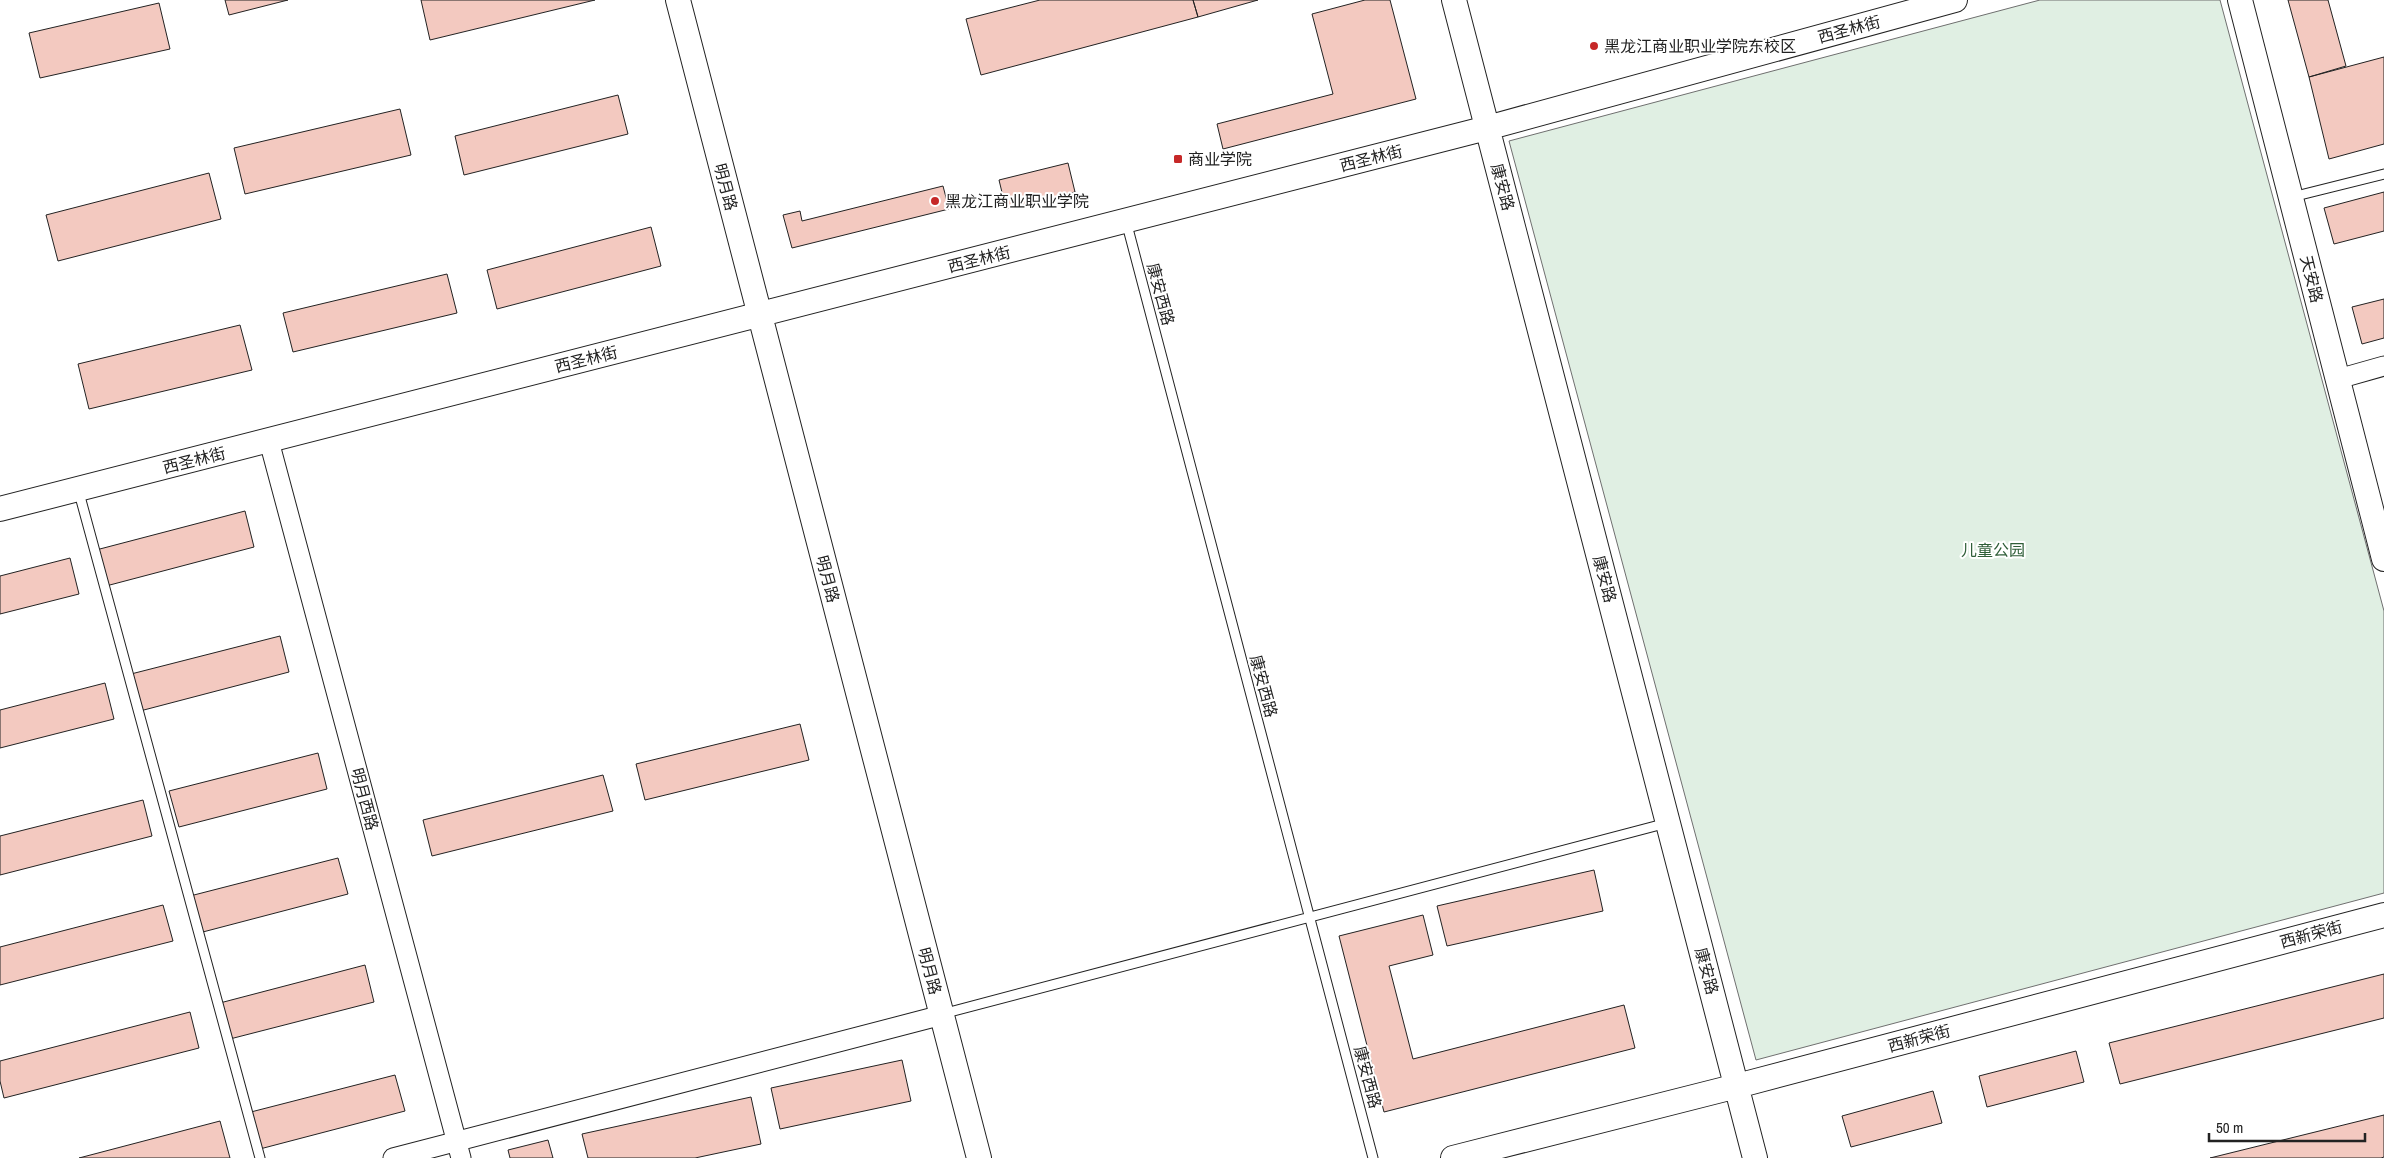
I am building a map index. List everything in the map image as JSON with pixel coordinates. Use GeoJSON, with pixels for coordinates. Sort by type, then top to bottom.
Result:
{"type":"FeatureCollection","features":[{"type":"Feature","properties":{"kind":"street","name":"明月路"},"geometry":{"type":"LineString","coordinates":[[678,0],[979,1158]]}},
{"type":"Feature","properties":{"kind":"street","name":"康安路"},"geometry":{"type":"LineString","coordinates":[[1454,0],[1756,1158]]}},
{"type":"Feature","properties":{"kind":"street","name":"西圣林街"},"geometry":{"type":"LineString","coordinates":[[0,509],[1487,128],[1955,0]]}},
{"type":"Feature","properties":{"kind":"street","name":"天安路"},"geometry":{"type":"LineString","coordinates":[[2240,0],[2384,559]]}},
{"type":"Feature","properties":{"kind":"street"},"geometry":{"type":"LineString","coordinates":[[2338,379],[2384,366]]}},
{"type":"Feature","properties":{"kind":"street","name":"明月西路"},"geometry":{"type":"LineString","coordinates":[[269,441],[459,1150]]}},
{"type":"Feature","properties":{"kind":"street","name":"西新荣街"},"geometry":{"type":"LineString","coordinates":[[1454,1158],[1737,1086],[2384,915]]}},
{"type":"Feature","properties":{"kind":"street"},"geometry":{"type":"LineString","coordinates":[[393,1158],[459,1150],[942,1014]]}},
{"type":"Feature","properties":{"kind":"lane"},"geometry":{"type":"LineString","coordinates":[[2291,198],[2384,174]]}},
{"type":"Feature","properties":{"kind":"lane","name":"康安西路"},"geometry":{"type":"LineString","coordinates":[[1126,221],[1373,1158]]}},
{"type":"Feature","properties":{"kind":"lane"},"geometry":{"type":"LineString","coordinates":[[78,489],[260,1158]]}},
{"type":"Feature","properties":{"kind":"lane"},"geometry":{"type":"LineString","coordinates":[[942,1014],[1668,822]]}},
{"type":"Feature","properties":{"kind":"green space","name":"儿童公园"},"geometry":{"type":"Polygon","coordinates":[[[2040,0],[2220,0],[2384,611],[2384,893],[1756,1060],[1509,141],[2040,0]]]}},
{"type":"Feature","properties":{"kind":"building"},"geometry":{"type":"Polygon","coordinates":[[[225,0],[288,0],[229,15],[225,0]]]}},
{"type":"Feature","properties":{"kind":"building"},"geometry":{"type":"Polygon","coordinates":[[[421,0],[595,0],[430,40],[421,0]]]}},
{"type":"Feature","properties":{"kind":"building"},"geometry":{"type":"Polygon","coordinates":[[[1040,0],[1193,0],[1198,17],[981,75],[966,19],[1040,0]]]}},
{"type":"Feature","properties":{"kind":"building"},"geometry":{"type":"Polygon","coordinates":[[[1193,0],[1258,0],[1198,17],[1193,0]]]}},
{"type":"Feature","properties":{"kind":"building"},"geometry":{"type":"Polygon","coordinates":[[[1365,0],[1390,0],[1416,99],[1223,149],[1217,124],[1333,94],[1312,14],[1365,0]]]}},
{"type":"Feature","properties":{"kind":"building"},"geometry":{"type":"Polygon","coordinates":[[[2288,0],[2328,0],[2346,66],[2309,77],[2288,0]]]}},
{"type":"Feature","properties":{"kind":"building"},"geometry":{"type":"Polygon","coordinates":[[[159,3],[170,49],[40,78],[29,33],[159,3]]]}},
{"type":"Feature","properties":{"kind":"building"},"geometry":{"type":"Polygon","coordinates":[[[2384,57],[2384,144],[2329,159],[2309,77],[2384,57]]]}},
{"type":"Feature","properties":{"kind":"building"},"geometry":{"type":"Polygon","coordinates":[[[618,95],[628,134],[464,175],[455,136],[618,95]]]}},
{"type":"Feature","properties":{"kind":"building"},"geometry":{"type":"Polygon","coordinates":[[[400,109],[411,155],[245,194],[234,148],[400,109]]]}},
{"type":"Feature","properties":{"kind":"building"},"geometry":{"type":"Polygon","coordinates":[[[1068,163],[1075,192],[1006,209],[999,180],[1068,163]]]}},
{"type":"Feature","properties":{"kind":"building"},"geometry":{"type":"Polygon","coordinates":[[[209,173],[221,219],[58,261],[46,215],[209,173]]]}},
{"type":"Feature","properties":{"kind":"building"},"geometry":{"type":"Polygon","coordinates":[[[943,186],[949,209],[792,248],[783,215],[800,211],[802,221],[943,186]]]}},
{"type":"Feature","properties":{"kind":"building"},"geometry":{"type":"Polygon","coordinates":[[[2384,192],[2384,231],[2334,244],[2324,208],[2384,192]]]}},
{"type":"Feature","properties":{"kind":"building"},"geometry":{"type":"Polygon","coordinates":[[[651,227],[661,266],[497,309],[487,270],[651,227]]]}},
{"type":"Feature","properties":{"kind":"building"},"geometry":{"type":"Polygon","coordinates":[[[447,274],[457,313],[293,352],[283,313],[447,274]]]}},
{"type":"Feature","properties":{"kind":"building"},"geometry":{"type":"Polygon","coordinates":[[[2384,299],[2384,338],[2362,344],[2352,307],[2384,299]]]}},
{"type":"Feature","properties":{"kind":"building"},"geometry":{"type":"Polygon","coordinates":[[[240,325],[252,370],[89,409],[78,364],[240,325]]]}},
{"type":"Feature","properties":{"kind":"building"},"geometry":{"type":"Polygon","coordinates":[[[245,511],[254,547],[106,586],[96,550],[245,511]]]}},
{"type":"Feature","properties":{"kind":"building"},"geometry":{"type":"Polygon","coordinates":[[[70,558],[79,594],[0,614],[0,576],[70,558]]]}},
{"type":"Feature","properties":{"kind":"building"},"geometry":{"type":"Polygon","coordinates":[[[280,636],[289,672],[140,711],[131,674],[280,636]]]}},
{"type":"Feature","properties":{"kind":"building"},"geometry":{"type":"Polygon","coordinates":[[[105,683],[114,719],[0,748],[0,710],[105,683]]]}},
{"type":"Feature","properties":{"kind":"building"},"geometry":{"type":"Polygon","coordinates":[[[800,724],[809,760],[645,800],[636,764],[800,724]]]}},
{"type":"Feature","properties":{"kind":"building"},"geometry":{"type":"Polygon","coordinates":[[[318,753],[327,789],[179,827],[169,791],[318,753]]]}},
{"type":"Feature","properties":{"kind":"building"},"geometry":{"type":"Polygon","coordinates":[[[603,775],[613,811],[432,856],[423,820],[603,775]]]}},
{"type":"Feature","properties":{"kind":"building"},"geometry":{"type":"Polygon","coordinates":[[[143,800],[152,836],[0,875],[0,836],[143,800]]]}},
{"type":"Feature","properties":{"kind":"building"},"geometry":{"type":"Polygon","coordinates":[[[338,858],[348,894],[199,933],[190,896],[338,858]]]}},
{"type":"Feature","properties":{"kind":"building"},"geometry":{"type":"Polygon","coordinates":[[[1594,870],[1603,911],[1447,946],[1437,906],[1594,870]]]}},
{"type":"Feature","properties":{"kind":"building"},"geometry":{"type":"Polygon","coordinates":[[[163,905],[173,941],[0,985],[0,947],[163,905]]]}},
{"type":"Feature","properties":{"kind":"building"},"geometry":{"type":"Polygon","coordinates":[[[1423,915],[1433,955],[1389,966],[1413,1059],[1624,1005],[1635,1048],[1384,1112],[1339,936],[1423,915]]]}},
{"type":"Feature","properties":{"kind":"building"},"geometry":{"type":"Polygon","coordinates":[[[365,965],[374,1002],[226,1040],[216,1004],[365,965]]]}},
{"type":"Feature","properties":{"kind":"building"},"geometry":{"type":"Polygon","coordinates":[[[2384,974],[2384,1018],[2120,1084],[2109,1043],[2384,974]]]}},
{"type":"Feature","properties":{"kind":"building"},"geometry":{"type":"Polygon","coordinates":[[[190,1012],[199,1048],[4,1098],[0,1081],[0,1061],[190,1012]]]}},
{"type":"Feature","properties":{"kind":"building"},"geometry":{"type":"Polygon","coordinates":[[[2076,1051],[2084,1082],[1987,1107],[1979,1076],[2076,1051]]]}},
{"type":"Feature","properties":{"kind":"building"},"geometry":{"type":"Polygon","coordinates":[[[902,1060],[911,1101],[780,1129],[771,1088],[902,1060]]]}},
{"type":"Feature","properties":{"kind":"building"},"geometry":{"type":"Polygon","coordinates":[[[395,1075],[405,1111],[256,1150],[247,1113],[395,1075]]]}},
{"type":"Feature","properties":{"kind":"building"},"geometry":{"type":"Polygon","coordinates":[[[1933,1091],[1942,1123],[1851,1147],[1842,1116],[1933,1091]]]}},
{"type":"Feature","properties":{"kind":"building"},"geometry":{"type":"Polygon","coordinates":[[[751,1097],[761,1144],[695,1158],[588,1158],[582,1134],[751,1097]]]}},
{"type":"Feature","properties":{"kind":"building"},"geometry":{"type":"Polygon","coordinates":[[[2384,1115],[2384,1157],[2381,1158],[2210,1158],[2384,1115]]]}},
{"type":"Feature","properties":{"kind":"building"},"geometry":{"type":"Polygon","coordinates":[[[220,1121],[230,1158],[79,1158],[220,1121]]]}},
{"type":"Feature","properties":{"kind":"building"},"geometry":{"type":"Polygon","coordinates":[[[548,1140],[553,1158],[510,1158],[508,1150],[548,1140]]]}},
{"type":"Feature","properties":{"kind":"place","name":"黑龙江商业职业学院东校区"},"geometry":{"type":"Point","coordinates":[1594,46]}},
{"type":"Feature","properties":{"kind":"place","name":"商业学院"},"geometry":{"type":"Point","coordinates":[1178,159]}},
{"type":"Feature","properties":{"kind":"place","name":"黑龙江商业职业学院"},"geometry":{"type":"Point","coordinates":[935,201]}}]}
